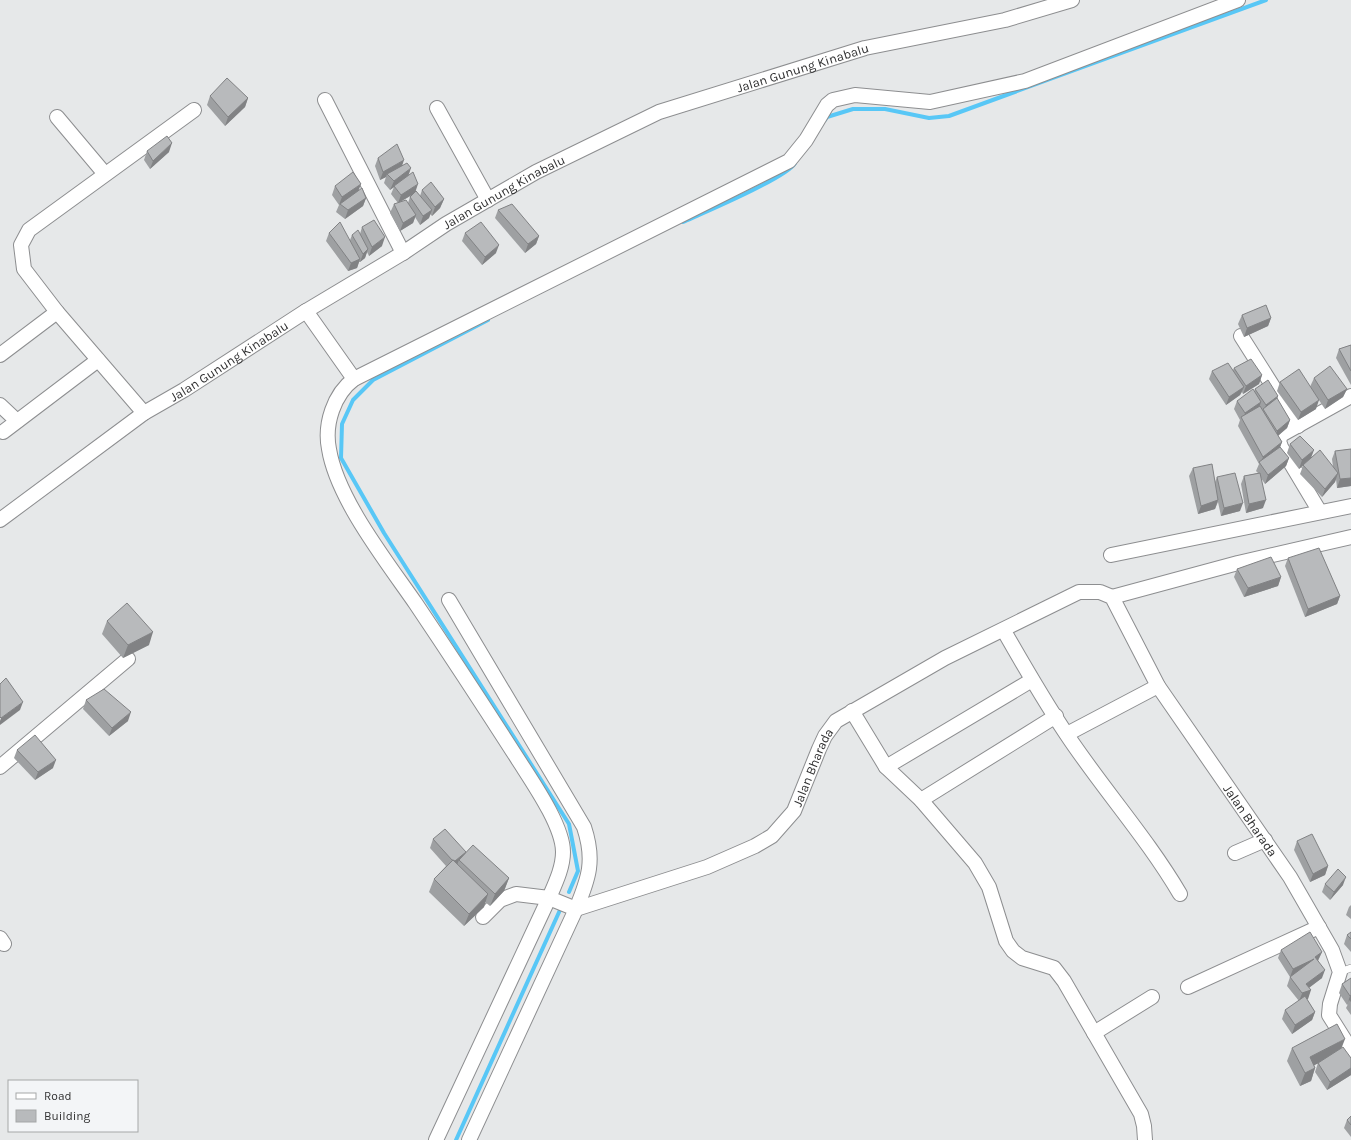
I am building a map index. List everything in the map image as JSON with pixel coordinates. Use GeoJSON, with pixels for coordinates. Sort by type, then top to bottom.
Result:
{"type":"FeatureCollection","features":[{"type":"Feature","properties":{"kind":"street","name":"Jalan Gunung Kinabalu"},"geometry":{"type":"LineString","coordinates":[[0,520],[144,413],[184,390],[306,311],[403,253],[446,224],[536,172],[659,112],[865,48],[1005,20],[1072,0]]}},
{"type":"Feature","properties":{"kind":"street"},"geometry":{"type":"LineString","coordinates":[[436,1140],[552,900],[563,852],[562,842],[550,813],[455,661],[360,522],[336,475],[329,449],[330,421],[339,395],[354,379],[789,161],[806,140],[826,105],[833,100],[855,95],[930,102],[1025,81],[1238,0]]}},
{"type":"Feature","properties":{"kind":"street"},"geometry":{"type":"LineString","coordinates":[[325,100],[403,253]]}},
{"type":"Feature","properties":{"kind":"street"},"geometry":{"type":"LineString","coordinates":[[436,108],[488,200]]}},
{"type":"Feature","properties":{"kind":"street"},"geometry":{"type":"LineString","coordinates":[[144,413],[57,312],[24,269],[21,254],[23,240],[29,230],[194,110]]}},
{"type":"Feature","properties":{"kind":"street"},"geometry":{"type":"LineString","coordinates":[[57,117],[106,174]]}},
{"type":"Feature","properties":{"kind":"street"},"geometry":{"type":"LineString","coordinates":[[306,311],[354,379]]}},
{"type":"Feature","properties":{"kind":"street"},"geometry":{"type":"LineString","coordinates":[[0,355],[57,312]]}},
{"type":"Feature","properties":{"kind":"street"},"geometry":{"type":"LineString","coordinates":[[1241,336],[1298,426]]}},
{"type":"Feature","properties":{"kind":"street"},"geometry":{"type":"LineString","coordinates":[[3,432],[98,360]]}},
{"type":"Feature","properties":{"kind":"street"},"geometry":{"type":"LineString","coordinates":[[1320,512],[1281,447],[1279,441],[1281,435],[1351,396]]}},
{"type":"Feature","properties":{"kind":"street"},"geometry":{"type":"LineString","coordinates":[[0,405],[17,421]]}},
{"type":"Feature","properties":{"kind":"street"},"geometry":{"type":"LineString","coordinates":[[1111,555],[1351,506]]}},
{"type":"Feature","properties":{"kind":"street","name":"Jalan Bharada"},"geometry":{"type":"LineString","coordinates":[[573,907],[708,867],[755,846],[772,836],[794,811],[825,736],[836,721],[945,658],[1004,631],[1079,592],[1100,592],[1112,597],[1238,563],[1351,537]]}},
{"type":"Feature","properties":{"kind":"street","name":"Jalan Bharada"},"geometry":{"type":"LineString","coordinates":[[1112,597],[1158,686],[1290,877],[1345,970],[1330,1004],[1329,1015],[1351,1050]]}},
{"type":"Feature","properties":{"kind":"street"},"geometry":{"type":"LineString","coordinates":[[449,600],[584,827],[589,846],[588,879],[573,907],[469,1140]]}},
{"type":"Feature","properties":{"kind":"street"},"geometry":{"type":"LineString","coordinates":[[1004,631],[1032,680],[1066,734],[1165,869],[1180,894]]}},
{"type":"Feature","properties":{"kind":"street"},"geometry":{"type":"LineString","coordinates":[[2,760],[128,659]]}},
{"type":"Feature","properties":{"kind":"street"},"geometry":{"type":"LineString","coordinates":[[886,767],[1032,680]]}},
{"type":"Feature","properties":{"kind":"street"},"geometry":{"type":"LineString","coordinates":[[1066,734],[1158,686]]}},
{"type":"Feature","properties":{"kind":"street"},"geometry":{"type":"LineString","coordinates":[[852,711],[886,767],[921,800],[975,863],[989,887],[1006,941],[1013,951],[1022,958],[1054,968],[1064,981],[1141,1114],[1144,1126],[1144,1140]]}},
{"type":"Feature","properties":{"kind":"street"},"geometry":{"type":"LineString","coordinates":[[921,800],[1056,716]]}},
{"type":"Feature","properties":{"kind":"street"},"geometry":{"type":"LineString","coordinates":[[1235,853],[1264,840]]}},
{"type":"Feature","properties":{"kind":"street"},"geometry":{"type":"LineString","coordinates":[[483,917],[500,900],[507,896],[522,894],[552,900],[573,907]]}},
{"type":"Feature","properties":{"kind":"street"},"geometry":{"type":"LineString","coordinates":[[1188,987],[1319,927]]}},
{"type":"Feature","properties":{"kind":"street"},"geometry":{"type":"LineString","coordinates":[[1094,1033],[1152,996]]}},
{"type":"Feature","properties":{"kind":"building"},"geometry":{"type":"Polygon","coordinates":[[[227,78],[248,98],[228,117],[210,96],[227,78]]]}},
{"type":"Feature","properties":{"kind":"building"},"geometry":{"type":"Polygon","coordinates":[[[167,136],[172,143],[153,161],[147,151],[167,136]]]}},
{"type":"Feature","properties":{"kind":"building"},"geometry":{"type":"Polygon","coordinates":[[[397,144],[404,160],[383,172],[378,158],[397,144]]]}},
{"type":"Feature","properties":{"kind":"building"},"geometry":{"type":"Polygon","coordinates":[[[407,163],[411,168],[394,181],[387,174],[407,163]]]}},
{"type":"Feature","properties":{"kind":"building"},"geometry":{"type":"Polygon","coordinates":[[[353,172],[361,184],[342,197],[335,186],[353,172]]]}},
{"type":"Feature","properties":{"kind":"building"},"geometry":{"type":"Polygon","coordinates":[[[413,172],[418,184],[401,195],[394,186],[413,172]]]}},
{"type":"Feature","properties":{"kind":"building"},"geometry":{"type":"Polygon","coordinates":[[[431,182],[444,199],[435,207],[422,190],[431,182]]]}},
{"type":"Feature","properties":{"kind":"building"},"geometry":{"type":"Polygon","coordinates":[[[362,188],[366,198],[348,210],[340,204],[362,188]]]}},
{"type":"Feature","properties":{"kind":"building"},"geometry":{"type":"Polygon","coordinates":[[[416,191],[432,210],[423,216],[410,197],[416,191]]]}},
{"type":"Feature","properties":{"kind":"building"},"geometry":{"type":"Polygon","coordinates":[[[406,200],[416,215],[403,223],[394,204],[406,200]]]}},
{"type":"Feature","properties":{"kind":"building"},"geometry":{"type":"Polygon","coordinates":[[[512,204],[539,236],[528,244],[498,210],[512,204]]]}},
{"type":"Feature","properties":{"kind":"building"},"geometry":{"type":"Polygon","coordinates":[[[374,220],[385,237],[372,247],[362,227],[374,220]]]}},
{"type":"Feature","properties":{"kind":"building"},"geometry":{"type":"Polygon","coordinates":[[[340,222],[360,259],[351,263],[329,233],[340,222]]]}},
{"type":"Feature","properties":{"kind":"building"},"geometry":{"type":"Polygon","coordinates":[[[481,222],[499,245],[485,257],[465,233],[481,222]]]}},
{"type":"Feature","properties":{"kind":"building"},"geometry":{"type":"Polygon","coordinates":[[[358,230],[368,249],[363,254],[352,235],[358,230]]]}},
{"type":"Feature","properties":{"kind":"building"},"geometry":{"type":"Polygon","coordinates":[[[1266,305],[1271,318],[1247,328],[1242,315],[1266,305]]]}},
{"type":"Feature","properties":{"kind":"building"},"geometry":{"type":"Polygon","coordinates":[[[1351,345],[1351,371],[1339,349],[1351,345]]]}},
{"type":"Feature","properties":{"kind":"building"},"geometry":{"type":"Polygon","coordinates":[[[1251,359],[1262,375],[1246,386],[1234,368],[1251,359]]]}},
{"type":"Feature","properties":{"kind":"building"},"geometry":{"type":"Polygon","coordinates":[[[1228,363],[1244,387],[1229,397],[1212,371],[1228,363]]]}},
{"type":"Feature","properties":{"kind":"building"},"geometry":{"type":"Polygon","coordinates":[[[1330,366],[1347,389],[1328,400],[1314,378],[1330,366]]]}},
{"type":"Feature","properties":{"kind":"building"},"geometry":{"type":"Polygon","coordinates":[[[1299,369],[1319,400],[1301,412],[1280,382],[1299,369]]]}},
{"type":"Feature","properties":{"kind":"building"},"geometry":{"type":"Polygon","coordinates":[[[1268,380],[1278,396],[1266,405],[1255,389],[1268,380]]]}},
{"type":"Feature","properties":{"kind":"building"},"geometry":{"type":"Polygon","coordinates":[[[1253,389],[1261,402],[1245,413],[1237,401],[1253,389]]]}},
{"type":"Feature","properties":{"kind":"building"},"geometry":{"type":"Polygon","coordinates":[[[1277,398],[1290,420],[1277,431],[1263,409],[1277,398]]]}},
{"type":"Feature","properties":{"kind":"building"},"geometry":{"type":"Polygon","coordinates":[[[1260,406],[1282,442],[1263,457],[1241,417],[1260,406]]]}},
{"type":"Feature","properties":{"kind":"building"},"geometry":{"type":"Polygon","coordinates":[[[1300,436],[1314,450],[1302,460],[1290,444],[1300,436]]]}},
{"type":"Feature","properties":{"kind":"building"},"geometry":{"type":"Polygon","coordinates":[[[1280,447],[1289,458],[1268,475],[1259,462],[1280,447]]]}},
{"type":"Feature","properties":{"kind":"building"},"geometry":{"type":"Polygon","coordinates":[[[1351,449],[1351,478],[1340,479],[1335,451],[1351,449]]]}},
{"type":"Feature","properties":{"kind":"building"},"geometry":{"type":"Polygon","coordinates":[[[1320,450],[1338,473],[1325,489],[1303,465],[1320,450]]]}},
{"type":"Feature","properties":{"kind":"building"},"geometry":{"type":"Polygon","coordinates":[[[1212,464],[1218,500],[1201,506],[1193,468],[1212,464]]]}},
{"type":"Feature","properties":{"kind":"building"},"geometry":{"type":"Polygon","coordinates":[[[1235,473],[1243,503],[1224,508],[1217,477],[1235,473]]]}},
{"type":"Feature","properties":{"kind":"building"},"geometry":{"type":"Polygon","coordinates":[[[1260,473],[1266,500],[1249,504],[1244,476],[1260,473]]]}},
{"type":"Feature","properties":{"kind":"building"},"geometry":{"type":"Polygon","coordinates":[[[1319,548],[1340,596],[1308,609],[1288,558],[1319,548]]]}},
{"type":"Feature","properties":{"kind":"building"},"geometry":{"type":"Polygon","coordinates":[[[1271,557],[1281,577],[1248,588],[1237,569],[1271,557]]]}},
{"type":"Feature","properties":{"kind":"building"},"geometry":{"type":"Polygon","coordinates":[[[127,603],[153,632],[128,645],[107,621],[127,603]]]}},
{"type":"Feature","properties":{"kind":"building"},"geometry":{"type":"Polygon","coordinates":[[[6,678],[23,702],[1,718],[0,684],[6,678]]]}},
{"type":"Feature","properties":{"kind":"building"},"geometry":{"type":"Polygon","coordinates":[[[104,689],[131,712],[112,728],[86,700],[104,689]]]}},
{"type":"Feature","properties":{"kind":"building"},"geometry":{"type":"Polygon","coordinates":[[[35,735],[56,760],[38,772],[17,750],[35,735]]]}},
{"type":"Feature","properties":{"kind":"building"},"geometry":{"type":"Polygon","coordinates":[[[445,829],[466,852],[455,861],[452,860],[433,839],[445,829]]]}},
{"type":"Feature","properties":{"kind":"building"},"geometry":{"type":"Polygon","coordinates":[[[1312,834],[1328,866],[1313,874],[1297,841],[1312,834]]]}},
{"type":"Feature","properties":{"kind":"building"},"geometry":{"type":"Polygon","coordinates":[[[473,845],[509,878],[495,894],[459,860],[473,845]]]}},
{"type":"Feature","properties":{"kind":"building"},"geometry":{"type":"Polygon","coordinates":[[[453,860],[488,894],[469,914],[434,879],[453,860]]]}},
{"type":"Feature","properties":{"kind":"building"},"geometry":{"type":"Polygon","coordinates":[[[1338,869],[1346,877],[1334,892],[1325,884],[1338,869]]]}},
{"type":"Feature","properties":{"kind":"building"},"geometry":{"type":"Polygon","coordinates":[[[1310,932],[1322,952],[1315,957],[1325,970],[1306,984],[1311,990],[1302,993],[1290,977],[1314,959],[1293,969],[1281,950],[1310,932]]]}},
{"type":"Feature","properties":{"kind":"building"},"geometry":{"type":"Polygon","coordinates":[[[1351,932],[1351,939],[1347,935],[1351,932]]]}},
{"type":"Feature","properties":{"kind":"building"},"geometry":{"type":"Polygon","coordinates":[[[1351,978],[1351,995],[1350,996],[1342,984],[1351,978]]]}},
{"type":"Feature","properties":{"kind":"building"},"geometry":{"type":"Polygon","coordinates":[[[1305,996],[1315,1012],[1295,1025],[1285,1010],[1305,996]]]}},
{"type":"Feature","properties":{"kind":"building"},"geometry":{"type":"Polygon","coordinates":[[[1337,1024],[1345,1039],[1310,1057],[1315,1068],[1305,1073],[1292,1048],[1337,1024]]]}},
{"type":"Feature","properties":{"kind":"building"},"geometry":{"type":"Polygon","coordinates":[[[1343,1047],[1351,1058],[1351,1068],[1330,1082],[1318,1063],[1343,1047]]]}},
{"type":"Feature","properties":{"kind":"building"},"geometry":{"type":"Polygon","coordinates":[[[1351,1116],[1351,1125],[1347,1120],[1351,1116]]]}},
{"type":"Feature","properties":{"kind":"waterway"},"geometry":{"type":"LineString","coordinates":[[825,120],[827,117],[853,109],[885,109],[929,118],[949,116],[1266,0]]}},
{"type":"Feature","properties":{"kind":"waterway"},"geometry":{"type":"LineString","coordinates":[[683,222],[762,185],[777,177],[795,163]]}},
{"type":"Feature","properties":{"kind":"waterway"},"geometry":{"type":"LineString","coordinates":[[488,320],[373,380],[353,400],[342,424],[341,458],[384,533],[569,824],[578,871],[569,892]]}},
{"type":"Feature","properties":{"kind":"waterway"},"geometry":{"type":"LineString","coordinates":[[456,1140],[560,910]]}}]}
